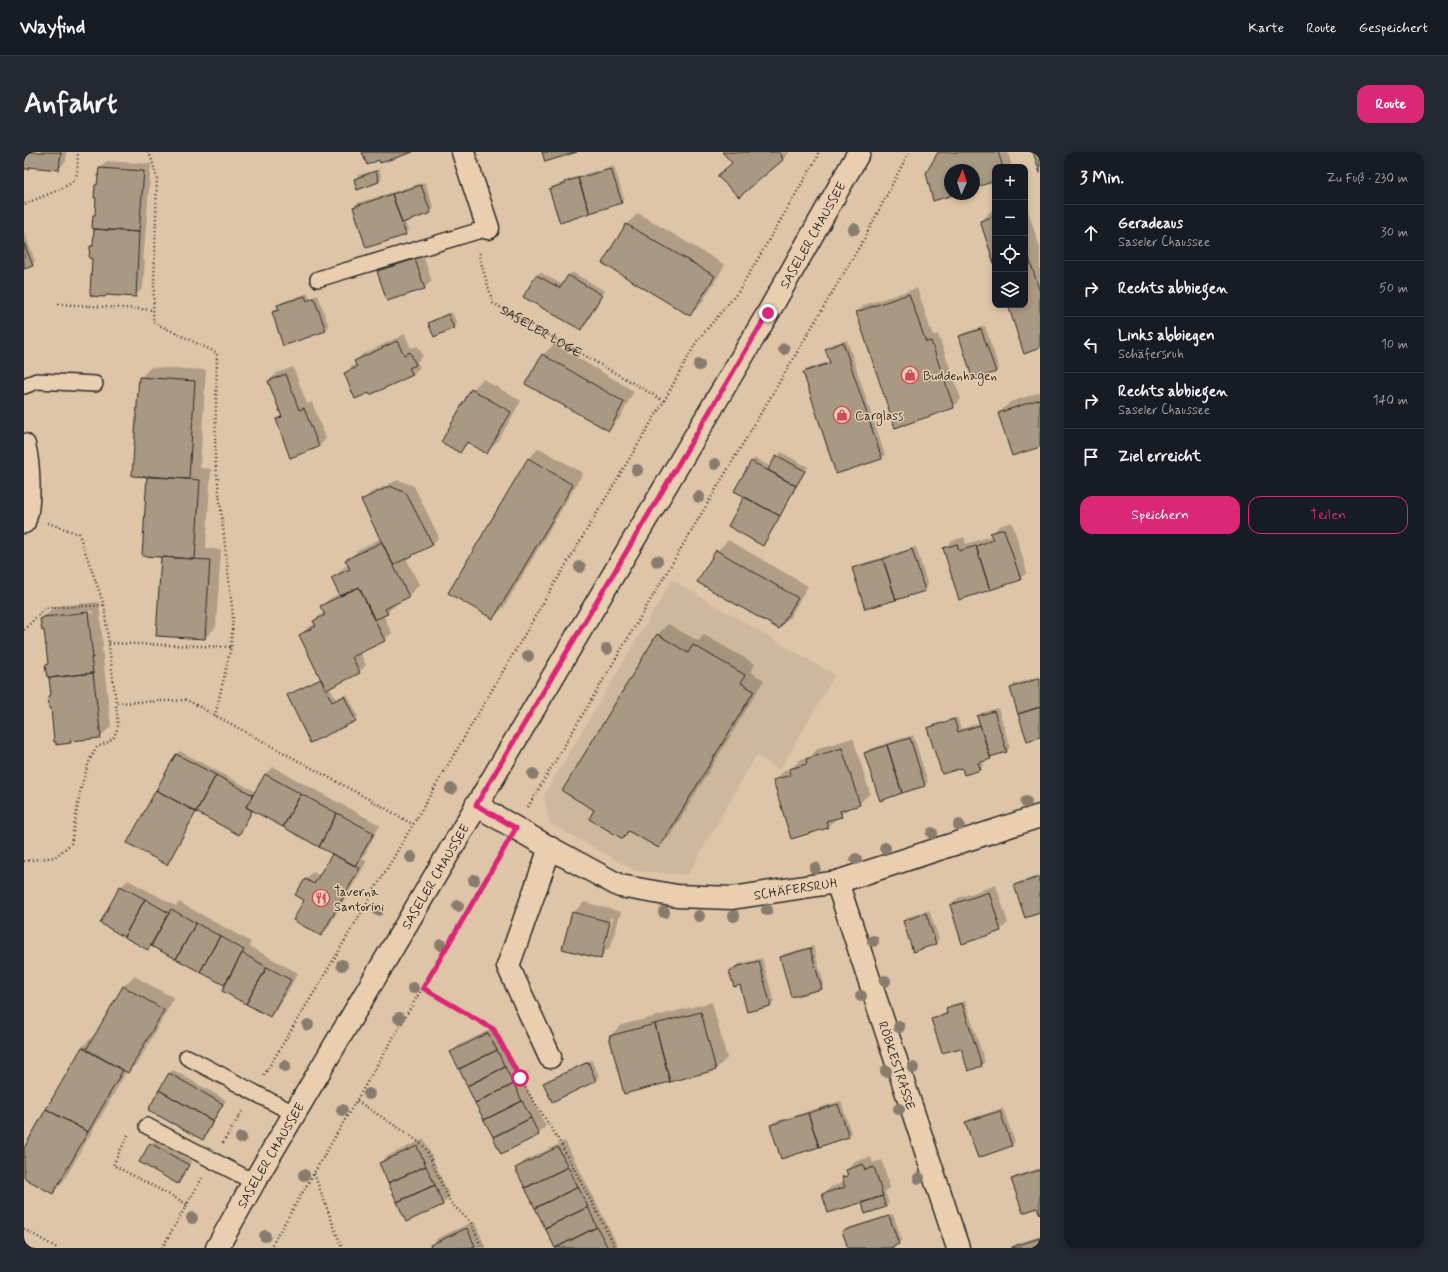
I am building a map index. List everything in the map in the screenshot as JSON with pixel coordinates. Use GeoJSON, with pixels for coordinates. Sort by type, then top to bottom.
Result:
{"type":"FeatureCollection","features":[{"type":"Feature","properties":{"kind":"street"},"geometry":{"type":"LineString","coordinates":[[463,152],[488,228]]}},
{"type":"Feature","properties":{"kind":"street","name":"SASELER CHAUSSEE"},"geometry":{"type":"LineString","coordinates":[[217,1248],[254,1182],[476,805],[768,313],[859,152]]}},
{"type":"Feature","properties":{"kind":"street"},"geometry":{"type":"LineString","coordinates":[[24,445],[29,479],[25,519]]}},
{"type":"Feature","properties":{"kind":"street","name":"SCHÄFERSRUH"},"geometry":{"type":"LineString","coordinates":[[476,805],[620,886],[676,896],[732,898],[837,882],[1040,816]]}},
{"type":"Feature","properties":{"kind":"street"},"geometry":{"type":"LineString","coordinates":[[550,848],[508,966],[550,1057]]}},
{"type":"Feature","properties":{"kind":"street","name":"RÖBKESTRASSE"},"geometry":{"type":"LineString","coordinates":[[837,882],[958,1248]]}},
{"type":"Feature","properties":{"kind":"lane"},"geometry":{"type":"LineString","coordinates":[[318,279],[488,228]]}},
{"type":"Feature","properties":{"kind":"lane"},"geometry":{"type":"LineString","coordinates":[[24,386],[37,381],[95,384]]}},
{"type":"Feature","properties":{"kind":"lane"},"geometry":{"type":"LineString","coordinates":[[187,1058],[295,1114]]}},
{"type":"Feature","properties":{"kind":"lane"},"geometry":{"type":"LineString","coordinates":[[147,1126],[254,1182]]}},
{"type":"Feature","properties":{"kind":"path"},"geometry":{"type":"LineString","coordinates":[[24,204],[74,181],[78,152]]}},
{"type":"Feature","properties":{"kind":"path"},"geometry":{"type":"LineString","coordinates":[[148,152],[157,178],[152,322],[217,353],[215,457],[233,616],[231,647],[215,716]]}},
{"type":"Feature","properties":{"kind":"path"},"geometry":{"type":"LineString","coordinates":[[162,1248],[664,401],[697,341],[739,291],[818,156],[818,152]]}},
{"type":"Feature","properties":{"kind":"path"},"geometry":{"type":"LineString","coordinates":[[270,1248],[860,246],[909,152]]}},
{"type":"Feature","properties":{"kind":"path","name":"SASELER LOGE"},"geometry":{"type":"LineString","coordinates":[[488,228],[479,256],[493,303],[664,401]]}},
{"type":"Feature","properties":{"kind":"path"},"geometry":{"type":"LineString","coordinates":[[58,304],[153,310]]}},
{"type":"Feature","properties":{"kind":"path"},"geometry":{"type":"LineString","coordinates":[[24,861],[55,857],[71,844],[80,787],[90,759],[97,747],[114,738],[118,727],[104,605],[79,534],[25,519]]}},
{"type":"Feature","properties":{"kind":"path"},"geometry":{"type":"LineString","coordinates":[[24,630],[45,608],[104,605]]}},
{"type":"Feature","properties":{"kind":"path"},"geometry":{"type":"LineString","coordinates":[[109,643],[231,647]]}},
{"type":"Feature","properties":{"kind":"path"},"geometry":{"type":"LineString","coordinates":[[116,703],[187,700],[412,824]]}},
{"type":"Feature","properties":{"kind":"path"},"geometry":{"type":"LineString","coordinates":[[423,988],[493,1029],[520,1078],[557,1137],[616,1248]]}},
{"type":"Feature","properties":{"kind":"path"},"geometry":{"type":"LineString","coordinates":[[357,1101],[408,1134],[425,1148],[450,1202],[470,1223],[482,1248]]}},
{"type":"Feature","properties":{"kind":"path"},"geometry":{"type":"LineString","coordinates":[[147,1126],[137,1120],[112,1165],[187,1204]]}},
{"type":"Feature","properties":{"kind":"path"},"geometry":{"type":"LineString","coordinates":[[314,1173],[342,1248]]}},
{"type":"Feature","properties":{"kind":"path"},"geometry":{"type":"LineString","coordinates":[[24,1229],[57,1248]]}},
{"type":"Feature","properties":{"kind":"shaded area"},"geometry":{"type":"Polygon","coordinates":[[[672,580],[835,675],[780,770],[756,756],[688,875],[636,871],[549,823],[544,795],[672,580]]]}},
{"type":"Feature","properties":{"kind":"building"},"geometry":{"type":"Polygon","coordinates":[[[24,152],[61,152],[59,170],[29,167],[29,169],[24,169],[24,152]]]}},
{"type":"Feature","properties":{"kind":"building"},"geometry":{"type":"Polygon","coordinates":[[[362,152],[413,152],[380,163],[379,160],[367,165],[362,152]]]}},
{"type":"Feature","properties":{"kind":"building"},"geometry":{"type":"Polygon","coordinates":[[[542,152],[577,152],[545,162],[542,152]]]}},
{"type":"Feature","properties":{"kind":"building"},"geometry":{"type":"Polygon","coordinates":[[[722,152],[780,152],[783,160],[739,197],[717,176],[732,163],[722,152]]]}},
{"type":"Feature","properties":{"kind":"building"},"geometry":{"type":"Polygon","coordinates":[[[938,152],[998,152],[1002,164],[992,164],[992,182],[980,186],[980,164],[944,164],[944,198],[933,201],[926,173],[938,152]]]}},
{"type":"Feature","properties":{"kind":"building"},"geometry":{"type":"Polygon","coordinates":[[[1033,152],[1040,152],[1040,173],[1033,152]]]}},
{"type":"Feature","properties":{"kind":"building"},"geometry":{"type":"Polygon","coordinates":[[[99,168],[144,171],[139,232],[92,228],[93,215],[95,215],[95,185],[97,185],[99,168]]]}},
{"type":"Feature","properties":{"kind":"building"},"geometry":{"type":"Polygon","coordinates":[[[611,169],[622,203],[590,213],[578,178],[611,169]]]}},
{"type":"Feature","properties":{"kind":"building"},"geometry":{"type":"Polygon","coordinates":[[[376,171],[379,182],[357,190],[354,179],[376,171]]]}},
{"type":"Feature","properties":{"kind":"building"},"geometry":{"type":"Polygon","coordinates":[[[578,178],[590,213],[560,223],[549,189],[578,178]]]}},
{"type":"Feature","properties":{"kind":"building"},"geometry":{"type":"Polygon","coordinates":[[[421,185],[431,213],[402,223],[392,194],[421,185]]]}},
{"type":"Feature","properties":{"kind":"building"},"geometry":{"type":"Polygon","coordinates":[[[392,194],[406,235],[366,248],[353,207],[392,194]]]}},
{"type":"Feature","properties":{"kind":"building"},"geometry":{"type":"Polygon","coordinates":[[[992,217],[992,257],[980,221],[992,217]]]}},
{"type":"Feature","properties":{"kind":"building"},"geometry":{"type":"Polygon","coordinates":[[[626,224],[715,276],[690,316],[602,263],[626,224]]]}},
{"type":"Feature","properties":{"kind":"building"},"geometry":{"type":"Polygon","coordinates":[[[94,229],[139,232],[136,297],[106,295],[105,297],[91,296],[92,259],[89,258],[90,246],[93,246],[94,229]]]}},
{"type":"Feature","properties":{"kind":"building"},"geometry":{"type":"Polygon","coordinates":[[[24,243],[33,266],[24,269],[24,243]]]}},
{"type":"Feature","properties":{"kind":"building"},"geometry":{"type":"Polygon","coordinates":[[[1028,254],[1040,292],[1040,348],[1024,354],[1009,308],[1028,308],[1028,254]]]}},
{"type":"Feature","properties":{"kind":"building"},"geometry":{"type":"Polygon","coordinates":[[[415,259],[425,289],[387,301],[377,271],[415,259]]]}},
{"type":"Feature","properties":{"kind":"building"},"geometry":{"type":"Polygon","coordinates":[[[536,275],[560,288],[568,275],[602,295],[581,330],[523,297],[536,275]]]}},
{"type":"Feature","properties":{"kind":"building","name":"Buddenhagen"},"geometry":{"type":"Polygon","coordinates":[[[909,294],[926,342],[931,341],[954,408],[895,428],[856,312],[909,294]]]}},
{"type":"Feature","properties":{"kind":"building"},"geometry":{"type":"Polygon","coordinates":[[[305,296],[307,301],[314,298],[326,331],[283,346],[272,312],[279,310],[277,305],[305,296]]]}},
{"type":"Feature","properties":{"kind":"building"},"geometry":{"type":"Polygon","coordinates":[[[448,314],[454,328],[434,337],[428,323],[448,314]]]}},
{"type":"Feature","properties":{"kind":"building"},"geometry":{"type":"Polygon","coordinates":[[[981,329],[996,372],[973,380],[959,336],[981,329]]]}},
{"type":"Feature","properties":{"kind":"building"},"geometry":{"type":"Polygon","coordinates":[[[397,341],[404,355],[410,352],[416,365],[409,368],[413,375],[370,395],[369,393],[355,399],[344,373],[357,367],[354,361],[397,341]]]}},
{"type":"Feature","properties":{"kind":"building","name":"Carglass"},"geometry":{"type":"Polygon","coordinates":[[[843,342],[882,459],[836,474],[803,372],[830,363],[825,349],[843,342]]]}},
{"type":"Feature","properties":{"kind":"building"},"geometry":{"type":"Polygon","coordinates":[[[542,354],[624,402],[609,431],[525,384],[542,354]]]}},
{"type":"Feature","properties":{"kind":"building"},"geometry":{"type":"Polygon","coordinates":[[[286,374],[299,410],[304,408],[319,447],[290,458],[276,419],[282,417],[268,381],[286,374]]]}},
{"type":"Feature","properties":{"kind":"building"},"geometry":{"type":"Polygon","coordinates":[[[139,377],[195,381],[189,479],[132,476],[139,377]]]}},
{"type":"Feature","properties":{"kind":"building"},"geometry":{"type":"Polygon","coordinates":[[[471,389],[511,412],[487,454],[467,442],[460,453],[441,442],[471,389]]]}},
{"type":"Feature","properties":{"kind":"building"},"geometry":{"type":"Polygon","coordinates":[[[1040,399],[1040,447],[1012,456],[998,413],[1040,399]]]}},
{"type":"Feature","properties":{"kind":"building"},"geometry":{"type":"Polygon","coordinates":[[[776,455],[805,471],[796,486],[768,470],[776,455]]]}},
{"type":"Feature","properties":{"kind":"building"},"geometry":{"type":"Polygon","coordinates":[[[528,458],[573,485],[493,619],[448,593],[528,458]]]}},
{"type":"Feature","properties":{"kind":"building"},"geometry":{"type":"Polygon","coordinates":[[[751,461],[796,486],[780,516],[734,491],[751,461]]]}},
{"type":"Feature","properties":{"kind":"building"},"geometry":{"type":"Polygon","coordinates":[[[147,476],[200,480],[195,559],[142,556],[147,476]]]}},
{"type":"Feature","properties":{"kind":"building"},"geometry":{"type":"Polygon","coordinates":[[[390,486],[406,493],[433,545],[393,565],[361,500],[390,486]]]}},
{"type":"Feature","properties":{"kind":"building"},"geometry":{"type":"Polygon","coordinates":[[[744,497],[780,516],[763,546],[728,526],[744,497]]]}},
{"type":"Feature","properties":{"kind":"building"},"geometry":{"type":"Polygon","coordinates":[[[1004,529],[1021,580],[990,590],[976,546],[993,540],[990,533],[1004,529]]]}},
{"type":"Feature","properties":{"kind":"building"},"geometry":{"type":"Polygon","coordinates":[[[382,542],[409,597],[385,609],[388,614],[374,620],[359,587],[340,596],[331,578],[350,569],[345,560],[382,542]]]}},
{"type":"Feature","properties":{"kind":"building"},"geometry":{"type":"Polygon","coordinates":[[[957,544],[959,551],[976,546],[990,590],[959,600],[943,548],[957,544]]]}},
{"type":"Feature","properties":{"kind":"building"},"geometry":{"type":"Polygon","coordinates":[[[912,549],[925,591],[896,600],[883,559],[912,549]]]}},
{"type":"Feature","properties":{"kind":"building"},"geometry":{"type":"Polygon","coordinates":[[[716,550],[798,598],[779,629],[697,582],[716,550]]]}},
{"type":"Feature","properties":{"kind":"building"},"geometry":{"type":"Polygon","coordinates":[[[161,557],[210,560],[205,639],[156,636],[161,557]]]}},
{"type":"Feature","properties":{"kind":"building"},"geometry":{"type":"Polygon","coordinates":[[[883,559],[896,600],[865,609],[852,568],[883,559]]]}},
{"type":"Feature","properties":{"kind":"building"},"geometry":{"type":"Polygon","coordinates":[[[359,587],[385,641],[352,657],[360,673],[326,690],[299,635],[316,626],[313,621],[325,615],[320,606],[359,587]]]}},
{"type":"Feature","properties":{"kind":"building"},"geometry":{"type":"Polygon","coordinates":[[[88,612],[93,658],[91,658],[93,673],[47,677],[45,665],[48,664],[44,630],[42,631],[40,619],[43,617],[88,612]]]}},
{"type":"Feature","properties":{"kind":"building"},"geometry":{"type":"Polygon","coordinates":[[[657,634],[688,653],[693,645],[745,675],[741,683],[754,691],[659,848],[628,831],[623,839],[589,819],[594,810],[562,791],[657,634]]]}},
{"type":"Feature","properties":{"kind":"building"},"geometry":{"type":"Polygon","coordinates":[[[93,673],[101,738],[70,741],[71,743],[56,745],[56,742],[54,742],[51,708],[49,708],[48,696],[51,695],[49,678],[93,673]]]}},
{"type":"Feature","properties":{"kind":"building"},"geometry":{"type":"Polygon","coordinates":[[[1040,678],[1040,707],[1018,714],[1010,688],[1040,678]]]}},
{"type":"Feature","properties":{"kind":"building"},"geometry":{"type":"Polygon","coordinates":[[[321,679],[332,702],[344,696],[356,721],[310,743],[287,695],[321,679]]]}},
{"type":"Feature","properties":{"kind":"building"},"geometry":{"type":"Polygon","coordinates":[[[1040,707],[1040,737],[1027,741],[1018,714],[1040,707]]]}},
{"type":"Feature","properties":{"kind":"building"},"geometry":{"type":"Polygon","coordinates":[[[994,711],[1007,752],[990,757],[977,716],[994,711]]]}},
{"type":"Feature","properties":{"kind":"building"},"geometry":{"type":"Polygon","coordinates":[[[954,719],[958,732],[980,725],[991,759],[978,763],[981,770],[964,775],[962,768],[942,774],[927,728],[954,719]]]}},
{"type":"Feature","properties":{"kind":"building"},"geometry":{"type":"Polygon","coordinates":[[[910,738],[925,786],[902,793],[887,745],[910,738]]]}},
{"type":"Feature","properties":{"kind":"building"},"geometry":{"type":"Polygon","coordinates":[[[887,745],[902,793],[880,801],[864,753],[887,745]]]}},
{"type":"Feature","properties":{"kind":"building"},"geometry":{"type":"Polygon","coordinates":[[[842,748],[860,805],[840,811],[842,817],[826,821],[828,828],[791,839],[773,780],[791,775],[789,769],[807,764],[806,759],[842,748]]]}},
{"type":"Feature","properties":{"kind":"building"},"geometry":{"type":"Polygon","coordinates":[[[176,754],[216,775],[196,812],[156,790],[176,754]]]}},
{"type":"Feature","properties":{"kind":"building"},"geometry":{"type":"Polygon","coordinates":[[[265,774],[301,794],[283,827],[246,807],[265,774]]]}},
{"type":"Feature","properties":{"kind":"building"},"geometry":{"type":"Polygon","coordinates":[[[216,775],[253,795],[246,807],[252,811],[239,835],[196,812],[216,775]]]}},
{"type":"Feature","properties":{"kind":"building"},"geometry":{"type":"Polygon","coordinates":[[[156,790],[196,812],[167,865],[127,843],[156,790]]]}},
{"type":"Feature","properties":{"kind":"building"},"geometry":{"type":"Polygon","coordinates":[[[301,794],[337,813],[319,847],[283,827],[301,794]]]}},
{"type":"Feature","properties":{"kind":"building"},"geometry":{"type":"Polygon","coordinates":[[[337,813],[374,833],[355,866],[319,847],[337,813]]]}},
{"type":"Feature","properties":{"kind":"building","name":"Taverna Santorini"},"geometry":{"type":"Polygon","coordinates":[[[332,854],[360,868],[321,936],[293,920],[304,900],[295,895],[305,879],[314,884],[332,854]]]}},
{"type":"Feature","properties":{"kind":"building"},"geometry":{"type":"Polygon","coordinates":[[[1040,877],[1040,913],[1025,918],[1014,885],[1040,877]]]}},
{"type":"Feature","properties":{"kind":"building"},"geometry":{"type":"Polygon","coordinates":[[[120,886],[145,899],[124,937],[100,923],[120,886]]]}},
{"type":"Feature","properties":{"kind":"building"},"geometry":{"type":"Polygon","coordinates":[[[989,892],[1001,931],[962,944],[950,905],[989,892]]]}},
{"type":"Feature","properties":{"kind":"building"},"geometry":{"type":"Polygon","coordinates":[[[145,899],[169,913],[148,950],[124,937],[145,899]]]}},
{"type":"Feature","properties":{"kind":"building"},"geometry":{"type":"Polygon","coordinates":[[[171,909],[196,923],[176,959],[151,946],[171,909]]]}},
{"type":"Feature","properties":{"kind":"building"},"geometry":{"type":"Polygon","coordinates":[[[572,912],[610,922],[601,959],[562,949],[572,912]]]}},
{"type":"Feature","properties":{"kind":"building"},"geometry":{"type":"Polygon","coordinates":[[[926,913],[936,944],[913,952],[903,921],[926,913]]]}},
{"type":"Feature","properties":{"kind":"building"},"geometry":{"type":"Polygon","coordinates":[[[196,923],[220,936],[200,972],[176,959],[196,923]]]}},
{"type":"Feature","properties":{"kind":"building"},"geometry":{"type":"Polygon","coordinates":[[[220,936],[244,950],[224,985],[200,972],[220,936]]]}},
{"type":"Feature","properties":{"kind":"building"},"geometry":{"type":"Polygon","coordinates":[[[810,948],[822,989],[791,997],[780,957],[810,948]]]}},
{"type":"Feature","properties":{"kind":"building"},"geometry":{"type":"Polygon","coordinates":[[[242,953],[267,967],[246,1004],[222,991],[242,953]]]}},
{"type":"Feature","properties":{"kind":"building"},"geometry":{"type":"Polygon","coordinates":[[[759,961],[771,1006],[747,1012],[740,985],[734,987],[729,971],[735,969],[735,967],[759,961]]]}},
{"type":"Feature","properties":{"kind":"building"},"geometry":{"type":"Polygon","coordinates":[[[267,967],[291,980],[270,1017],[246,1004],[267,967]]]}},
{"type":"Feature","properties":{"kind":"building"},"geometry":{"type":"Polygon","coordinates":[[[123,986],[164,1010],[128,1073],[86,1050],[123,986]]]}},
{"type":"Feature","properties":{"kind":"building"},"geometry":{"type":"Polygon","coordinates":[[[962,1003],[982,1066],[968,1071],[961,1048],[942,1053],[931,1019],[947,1014],[946,1008],[962,1003]]]}},
{"type":"Feature","properties":{"kind":"building"},"geometry":{"type":"Polygon","coordinates":[[[701,1012],[716,1070],[670,1082],[655,1024],[701,1012]]]}},
{"type":"Feature","properties":{"kind":"building"},"geometry":{"type":"Polygon","coordinates":[[[655,1024],[670,1082],[624,1094],[609,1036],[655,1024]]]}},
{"type":"Feature","properties":{"kind":"building"},"geometry":{"type":"Polygon","coordinates":[[[488,1033],[497,1050],[459,1069],[450,1052],[488,1033]]]}},
{"type":"Feature","properties":{"kind":"building"},"geometry":{"type":"Polygon","coordinates":[[[82,1047],[123,1070],[88,1132],[46,1109],[82,1047]]]}},
{"type":"Feature","properties":{"kind":"building"},"geometry":{"type":"Polygon","coordinates":[[[497,1050],[505,1067],[467,1086],[459,1069],[497,1050]]]}},
{"type":"Feature","properties":{"kind":"building"},"geometry":{"type":"Polygon","coordinates":[[[588,1062],[596,1081],[552,1102],[543,1083],[588,1062]]]}},
{"type":"Feature","properties":{"kind":"building"},"geometry":{"type":"Polygon","coordinates":[[[505,1067],[514,1084],[475,1103],[467,1086],[505,1067]]]}},
{"type":"Feature","properties":{"kind":"building"},"geometry":{"type":"Polygon","coordinates":[[[169,1073],[223,1104],[213,1121],[159,1090],[169,1073]]]}},
{"type":"Feature","properties":{"kind":"building"},"geometry":{"type":"Polygon","coordinates":[[[514,1084],[522,1101],[484,1120],[475,1103],[514,1084]]]}},
{"type":"Feature","properties":{"kind":"building"},"geometry":{"type":"Polygon","coordinates":[[[159,1090],[213,1121],[203,1140],[148,1110],[159,1090]]]}},
{"type":"Feature","properties":{"kind":"building"},"geometry":{"type":"Polygon","coordinates":[[[522,1101],[531,1118],[493,1137],[484,1120],[522,1101]]]}},
{"type":"Feature","properties":{"kind":"building"},"geometry":{"type":"Polygon","coordinates":[[[838,1104],[849,1137],[819,1147],[808,1113],[838,1104]]]}},
{"type":"Feature","properties":{"kind":"building"},"geometry":{"type":"Polygon","coordinates":[[[46,1109],[88,1132],[53,1194],[24,1178],[24,1148],[46,1109]]]}},
{"type":"Feature","properties":{"kind":"building"},"geometry":{"type":"Polygon","coordinates":[[[1000,1111],[1012,1146],[978,1158],[965,1122],[1000,1111]]]}},
{"type":"Feature","properties":{"kind":"building"},"geometry":{"type":"Polygon","coordinates":[[[808,1113],[819,1147],[781,1159],[770,1125],[808,1113]]]}},
{"type":"Feature","properties":{"kind":"building"},"geometry":{"type":"Polygon","coordinates":[[[531,1118],[539,1135],[501,1154],[493,1137],[531,1118]]]}},
{"type":"Feature","properties":{"kind":"building"},"geometry":{"type":"Polygon","coordinates":[[[150,1143],[189,1165],[178,1184],[139,1162],[150,1143]]]}},
{"type":"Feature","properties":{"kind":"building"},"geometry":{"type":"Polygon","coordinates":[[[417,1146],[426,1166],[388,1183],[379,1163],[417,1146]]]}},
{"type":"Feature","properties":{"kind":"building"},"geometry":{"type":"Polygon","coordinates":[[[558,1147],[568,1167],[525,1188],[515,1168],[558,1147]]]}},
{"type":"Feature","properties":{"kind":"building"},"geometry":{"type":"Polygon","coordinates":[[[863,1164],[865,1170],[874,1167],[883,1196],[828,1213],[822,1194],[845,1187],[842,1177],[848,1176],[846,1170],[863,1164]]]}},
{"type":"Feature","properties":{"kind":"building"},"geometry":{"type":"Polygon","coordinates":[[[426,1166],[435,1185],[397,1202],[388,1183],[426,1166]]]}},
{"type":"Feature","properties":{"kind":"building"},"geometry":{"type":"Polygon","coordinates":[[[568,1167],[578,1187],[535,1208],[525,1188],[568,1167]]]}},
{"type":"Feature","properties":{"kind":"building"},"geometry":{"type":"Polygon","coordinates":[[[1040,1170],[1040,1214],[1037,1208],[1023,1213],[1011,1179],[1040,1170]]]}},
{"type":"Feature","properties":{"kind":"building"},"geometry":{"type":"Polygon","coordinates":[[[435,1185],[443,1205],[406,1222],[397,1202],[435,1185]]]}},
{"type":"Feature","properties":{"kind":"building"},"geometry":{"type":"Polygon","coordinates":[[[578,1187],[588,1207],[545,1228],[535,1208],[578,1187]]]}},
{"type":"Feature","properties":{"kind":"building"},"geometry":{"type":"Polygon","coordinates":[[[882,1196],[886,1207],[865,1214],[862,1203],[882,1196]]]}},
{"type":"Feature","properties":{"kind":"building"},"geometry":{"type":"Polygon","coordinates":[[[588,1207],[597,1227],[555,1248],[545,1228],[588,1207]]]}},
{"type":"Feature","properties":{"kind":"building"},"geometry":{"type":"Polygon","coordinates":[[[889,1216],[899,1244],[892,1248],[848,1248],[842,1231],[889,1216]]]}},
{"type":"Feature","properties":{"kind":"building"},"geometry":{"type":"Polygon","coordinates":[[[597,1227],[607,1246],[604,1248],[555,1248],[597,1227]]]}},
{"type":"Feature","properties":{"kind":"building"},"geometry":{"type":"Polygon","coordinates":[[[467,1228],[475,1246],[470,1248],[431,1248],[430,1245],[467,1228]]]}},
{"type":"Feature","properties":{"kind":"building"},"geometry":{"type":"Polygon","coordinates":[[[1040,1238],[1040,1248],[1012,1248],[1012,1247],[1040,1238]]]}},
{"type":"Feature","properties":{"kind":"place","name":"Buddenhagen"},"geometry":{"type":"Point","coordinates":[910,375]}},
{"type":"Feature","properties":{"kind":"place","name":"Carglass"},"geometry":{"type":"Point","coordinates":[842,415]}},
{"type":"Feature","properties":{"kind":"place","name":"Taverna Santorini"},"geometry":{"type":"Point","coordinates":[321,898]}},
{"type":"Feature","properties":{"kind":"route"},"geometry":{"type":"LineString","coordinates":[[520,1078],[493,1029],[423,988],[516,828],[476,805],[768,313]]}}]}
